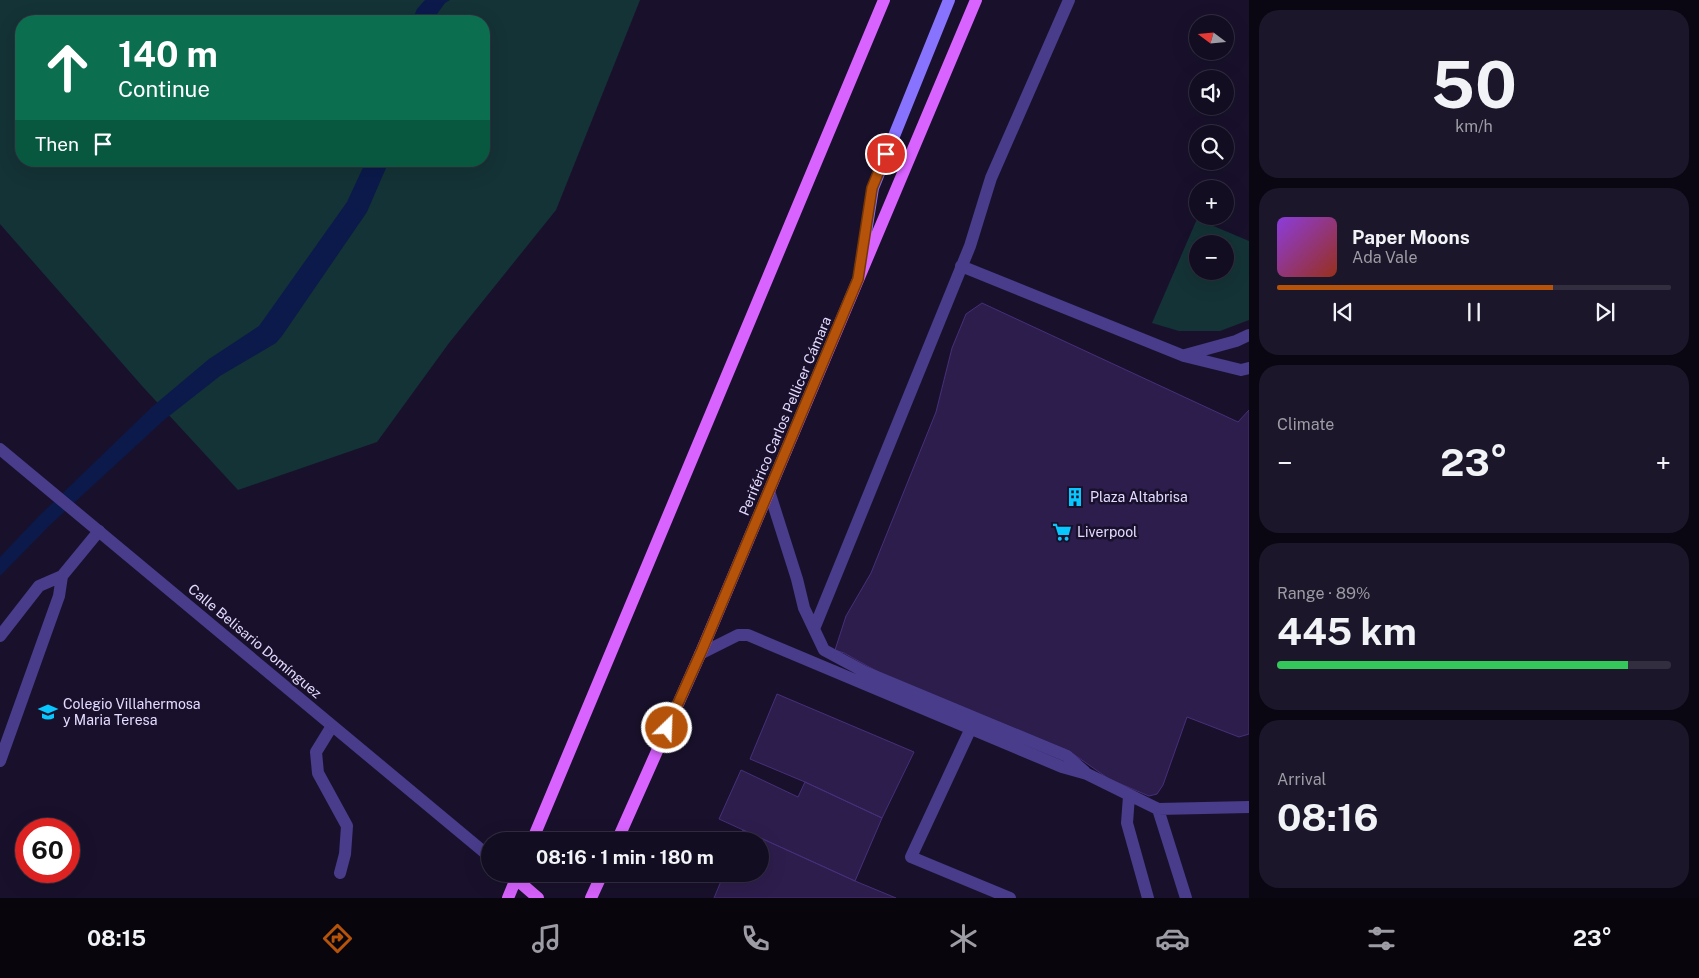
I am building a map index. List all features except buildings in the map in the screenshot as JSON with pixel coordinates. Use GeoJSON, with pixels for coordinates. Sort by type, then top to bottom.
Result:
{"type":"FeatureCollection","features":[{"type":"Feature","properties":{"kind":"main road"},"geometry":{"type":"LineString","coordinates":[[536,832],[884,0]]}},
{"type":"Feature","properties":{"kind":"main road"},"geometry":{"type":"LineString","coordinates":[[858,279],[872,188],[949,0]]}},
{"type":"Feature","properties":{"kind":"main road","name":"Periférico Carlos Pellicer Cámara"},"geometry":{"type":"LineString","coordinates":[[620,832],[700,654],[976,0]]}},
{"type":"Feature","properties":{"kind":"main road"},"geometry":{"type":"LineString","coordinates":[[508,898],[513,882]]}},
{"type":"Feature","properties":{"kind":"main road"},"geometry":{"type":"LineString","coordinates":[[522,882],[538,898]]}},
{"type":"Feature","properties":{"kind":"main road"},"geometry":{"type":"LineString","coordinates":[[591,898],[598,882]]}},
{"type":"Feature","properties":{"kind":"street"},"geometry":{"type":"LineString","coordinates":[[814,629],[970,246],[991,178],[1069,0]]}},
{"type":"Feature","properties":{"kind":"street"},"geometry":{"type":"LineString","coordinates":[[961,266],[1184,356],[1241,370],[1249,368]]}},
{"type":"Feature","properties":{"kind":"street"},"geometry":{"type":"LineString","coordinates":[[1184,356],[1236,341],[1249,335]]}},
{"type":"Feature","properties":{"kind":"street","name":"Calle Belisario Domínguez"},"geometry":{"type":"LineString","coordinates":[[0,448],[481,850]]}},
{"type":"Feature","properties":{"kind":"street"},"geometry":{"type":"LineString","coordinates":[[769,491],[797,579],[804,608],[824,650],[857,668],[1067,756],[1087,774]]}},
{"type":"Feature","properties":{"kind":"street"},"geometry":{"type":"LineString","coordinates":[[0,636],[40,586],[62,576],[99,531]]}},
{"type":"Feature","properties":{"kind":"street"},"geometry":{"type":"LineString","coordinates":[[0,761],[59,596],[62,576]]}},
{"type":"Feature","properties":{"kind":"street"},"geometry":{"type":"LineString","coordinates":[[700,654],[738,635],[748,635],[1062,768],[1087,774],[1129,796],[1158,808],[1249,807]]}},
{"type":"Feature","properties":{"kind":"street"},"geometry":{"type":"LineString","coordinates":[[332,726],[316,752],[318,773],[347,826],[345,854],[340,873]]}},
{"type":"Feature","properties":{"kind":"street"},"geometry":{"type":"LineString","coordinates":[[971,728],[911,857],[1010,898]]}},
{"type":"Feature","properties":{"kind":"street"},"geometry":{"type":"LineString","coordinates":[[1129,796],[1127,822],[1148,898]]}},
{"type":"Feature","properties":{"kind":"street"},"geometry":{"type":"LineString","coordinates":[[1158,808],[1186,898]]}},
{"type":"Feature","properties":{"kind":"green space"},"geometry":{"type":"Polygon","coordinates":[[[0,0],[640,0],[556,210],[449,343],[377,442],[238,490],[143,387],[0,224],[0,0]]]}},
{"type":"Feature","properties":{"kind":"green space"},"geometry":{"type":"Polygon","coordinates":[[[1194,225],[1211,225],[1249,241],[1249,320],[1220,331],[1179,331],[1152,323],[1189,237],[1189,280],[1234,280],[1234,235],[1190,235],[1194,225]]]}},
{"type":"Feature","properties":{"kind":"water"},"geometry":{"type":"Polygon","coordinates":[[[425,0],[450,0],[445,3],[436,15],[414,15],[425,0]]]}},
{"type":"Feature","properties":{"kind":"water"},"geometry":{"type":"Polygon","coordinates":[[[363,167],[386,167],[367,212],[276,343],[220,376],[164,420],[50,525],[0,576],[0,557],[39,516],[153,406],[209,359],[259,326],[347,202],[363,167]]]}},
{"type":"Feature","properties":{"kind":"place","name":"Plaza Altabrisa"},"geometry":{"type":"Point","coordinates":[1075,497]}},
{"type":"Feature","properties":{"kind":"place","name":"Liverpool"},"geometry":{"type":"Point","coordinates":[1062,532]}},
{"type":"Feature","properties":{"kind":"place","name":"Colegio Villahermosa y Maria Teresa"},"geometry":{"type":"Point","coordinates":[48,712]}},
{"type":"Feature","properties":{"kind":"route"},"geometry":{"type":"LineString","coordinates":[[667,728],[702,650],[858,279],[872,188],[886,154]]}}]}
